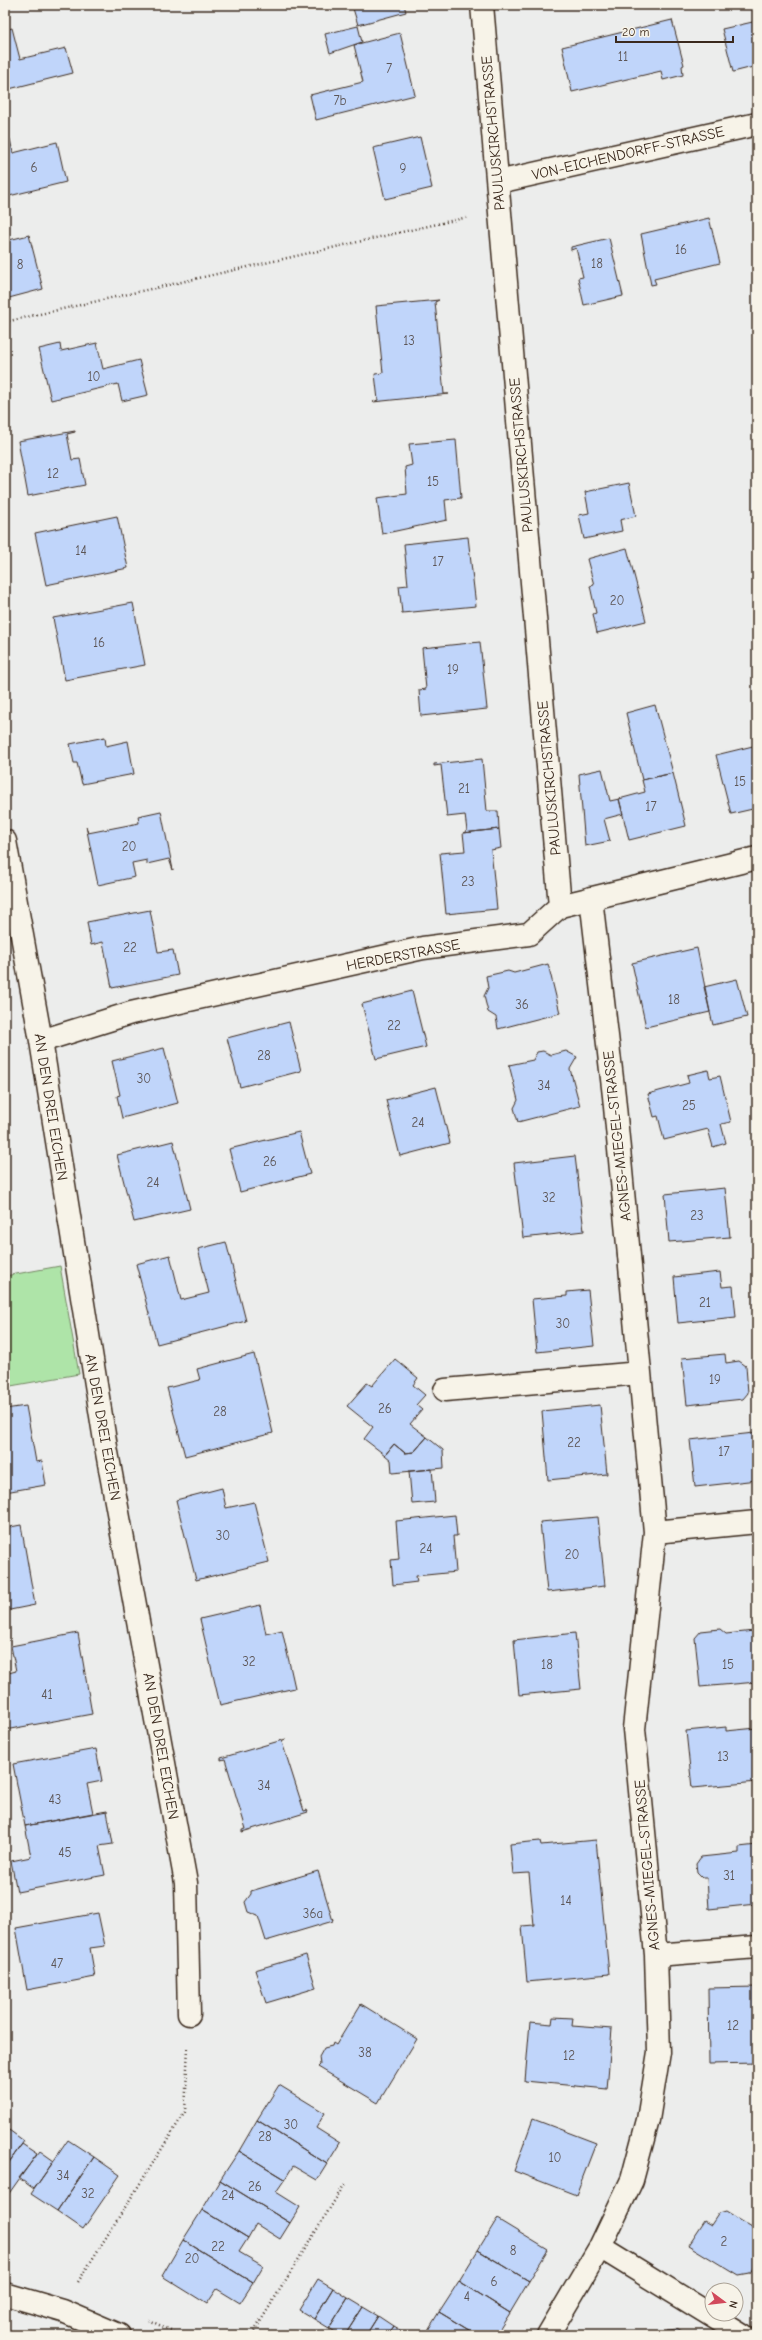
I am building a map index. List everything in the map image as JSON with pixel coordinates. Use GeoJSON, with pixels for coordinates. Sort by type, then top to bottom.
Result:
{"type":"FeatureCollection","features":[{"type":"Feature","properties":{"kind":"street","name":"PAULUSKIRCHSTRASSE"},"geometry":{"type":"LineString","coordinates":[[482,5],[560,906]]}},
{"type":"Feature","properties":{"kind":"street","name":"VON-EICHENDORFF-STRASSE"},"geometry":{"type":"LineString","coordinates":[[498,182],[757,124]]}},
{"type":"Feature","properties":{"kind":"street","name":"AN DEN DREI EICHEN"},"geometry":{"type":"LineString","coordinates":[[5,841],[41,1041],[106,1447],[186,1883],[189,2014]]}},
{"type":"Feature","properties":{"kind":"street","name":"HERDERSTRASSE"},"geometry":{"type":"LineString","coordinates":[[41,1041],[131,1014],[416,950],[529,934],[560,906],[757,858]]}},
{"type":"Feature","properties":{"kind":"street","name":"AGNES-MIEGEL-STRASSE"},"geometry":{"type":"LineString","coordinates":[[548,2335],[600,2247],[632,2180],[648,2120],[659,2052],[656,1955],[634,1730],[655,1532],[614,1096],[591,898]]}},
{"type":"Feature","properties":{"kind":"street"},"geometry":{"type":"LineString","coordinates":[[445,1390],[640,1373]]}},
{"type":"Feature","properties":{"kind":"street"},"geometry":{"type":"LineString","coordinates":[[655,1532],[757,1522]]}},
{"type":"Feature","properties":{"kind":"street"},"geometry":{"type":"LineString","coordinates":[[656,1955],[757,1947]]}},
{"type":"Feature","properties":{"kind":"street"},"geometry":{"type":"LineString","coordinates":[[600,2247],[743,2335]]}},
{"type":"Feature","properties":{"kind":"street"},"geometry":{"type":"LineString","coordinates":[[5,2294],[63,2311],[119,2335]]}},
{"type":"Feature","properties":{"kind":"path"},"geometry":{"type":"LineString","coordinates":[[5,322],[500,210]]}},
{"type":"Feature","properties":{"kind":"path"},"geometry":{"type":"LineString","coordinates":[[63,2311],[86,2268],[185,2112],[189,2014]]}},
{"type":"Feature","properties":{"kind":"path"},"geometry":{"type":"LineString","coordinates":[[252,2335],[346,2182]]}},
{"type":"Feature","properties":{"kind":"green space"},"geometry":{"type":"Polygon","coordinates":[[[60,1266],[79,1374],[5,1387],[5,1276],[60,1266]]]}},
{"type":"Feature","properties":{"kind":"building"},"geometry":{"type":"Polygon","coordinates":[[[352,5],[404,5],[406,12],[358,25],[352,5]]]}},
{"type":"Feature","properties":{"kind":"building"},"geometry":{"type":"Polygon","coordinates":[[[672,20],[684,65],[682,66],[683,75],[663,80],[661,71],[572,92],[562,47],[672,20]]]}},
{"type":"Feature","properties":{"kind":"building"},"geometry":{"type":"Polygon","coordinates":[[[757,21],[757,66],[733,72],[722,29],[757,21]]]}},
{"type":"Feature","properties":{"kind":"building"},"geometry":{"type":"Polygon","coordinates":[[[358,26],[362,42],[330,53],[325,34],[358,26]]]}},
{"type":"Feature","properties":{"kind":"building"},"geometry":{"type":"Polygon","coordinates":[[[12,28],[20,59],[66,48],[73,73],[5,90],[5,30],[12,28]]]}},
{"type":"Feature","properties":{"kind":"building"},"geometry":{"type":"Polygon","coordinates":[[[400,33],[415,95],[316,120],[310,95],[363,82],[354,45],[400,33]]]}},
{"type":"Feature","properties":{"kind":"building"},"geometry":{"type":"Polygon","coordinates":[[[420,137],[432,188],[385,199],[373,148],[420,137]]]}},
{"type":"Feature","properties":{"kind":"building"},"geometry":{"type":"Polygon","coordinates":[[[10,139],[13,153],[57,142],[66,182],[5,197],[5,140],[10,139]]]}},
{"type":"Feature","properties":{"kind":"building"},"geometry":{"type":"Polygon","coordinates":[[[709,218],[720,263],[654,279],[656,284],[651,285],[641,234],[709,218]]]}},
{"type":"Feature","properties":{"kind":"building"},"geometry":{"type":"Polygon","coordinates":[[[29,235],[43,289],[5,299],[5,241],[29,235]]]}},
{"type":"Feature","properties":{"kind":"building"},"geometry":{"type":"Polygon","coordinates":[[[609,238],[623,296],[584,305],[578,278],[583,277],[576,248],[571,250],[571,247],[609,238]]]}},
{"type":"Feature","properties":{"kind":"building"},"geometry":{"type":"Polygon","coordinates":[[[439,300],[435,302],[444,394],[449,394],[373,402],[378,400],[375,374],[383,373],[376,306],[439,300]]]}},
{"type":"Feature","properties":{"kind":"building"},"geometry":{"type":"Polygon","coordinates":[[[97,343],[103,369],[139,360],[148,395],[122,401],[118,384],[51,400],[39,349],[60,344],[61,351],[97,343]]]}},
{"type":"Feature","properties":{"kind":"building"},"geometry":{"type":"Polygon","coordinates":[[[75,431],[67,434],[72,460],[80,459],[85,485],[28,496],[18,441],[75,431]]]}},
{"type":"Feature","properties":{"kind":"building"},"geometry":{"type":"Polygon","coordinates":[[[456,440],[461,498],[445,500],[447,520],[382,534],[377,498],[407,494],[405,467],[412,465],[409,444],[456,440]]]}},
{"type":"Feature","properties":{"kind":"building"},"geometry":{"type":"Polygon","coordinates":[[[629,483],[636,516],[620,520],[622,531],[584,539],[579,515],[589,513],[585,492],[629,483]]]}},
{"type":"Feature","properties":{"kind":"building"},"geometry":{"type":"Polygon","coordinates":[[[117,516],[128,568],[46,585],[35,533],[117,516]]]}},
{"type":"Feature","properties":{"kind":"building"},"geometry":{"type":"Polygon","coordinates":[[[468,537],[476,606],[402,613],[399,586],[408,585],[404,544],[468,537]]]}},
{"type":"Feature","properties":{"kind":"building"},"geometry":{"type":"Polygon","coordinates":[[[627,548],[646,621],[597,633],[593,614],[596,613],[590,586],[594,585],[587,559],[627,548]]]}},
{"type":"Feature","properties":{"kind":"building"},"geometry":{"type":"Polygon","coordinates":[[[133,603],[145,665],[65,680],[53,618],[133,603]]]}},
{"type":"Feature","properties":{"kind":"building"},"geometry":{"type":"Polygon","coordinates":[[[480,642],[487,709],[421,716],[419,690],[426,689],[422,648],[480,642]]]}},
{"type":"Feature","properties":{"kind":"building"},"geometry":{"type":"Polygon","coordinates":[[[655,705],[673,773],[642,780],[626,713],[655,705]]]}},
{"type":"Feature","properties":{"kind":"building"},"geometry":{"type":"Polygon","coordinates":[[[105,737],[106,746],[128,741],[134,774],[82,784],[77,763],[74,763],[70,744],[105,737]]]}},
{"type":"Feature","properties":{"kind":"building"},"geometry":{"type":"Polygon","coordinates":[[[757,745],[757,808],[731,814],[716,755],[757,745]]]}},
{"type":"Feature","properties":{"kind":"building"},"geometry":{"type":"Polygon","coordinates":[[[482,759],[487,811],[498,811],[499,829],[463,833],[467,831],[465,815],[447,817],[441,765],[434,766],[434,764],[482,759]]]}},
{"type":"Feature","properties":{"kind":"building"},"geometry":{"type":"Polygon","coordinates":[[[602,769],[610,801],[619,799],[623,814],[604,819],[610,841],[585,846],[579,774],[602,769]]]}},
{"type":"Feature","properties":{"kind":"building"},"geometry":{"type":"Polygon","coordinates":[[[673,773],[686,826],[629,840],[619,799],[645,792],[642,780],[673,773]]]}},
{"type":"Feature","properties":{"kind":"building"},"geometry":{"type":"Polygon","coordinates":[[[161,811],[173,870],[169,859],[147,864],[147,860],[132,863],[135,877],[98,885],[86,826],[88,833],[139,823],[138,816],[161,811]]]}},
{"type":"Feature","properties":{"kind":"building"},"geometry":{"type":"Polygon","coordinates":[[[499,829],[501,848],[491,850],[497,909],[446,914],[440,853],[465,851],[463,833],[499,829]]]}},
{"type":"Feature","properties":{"kind":"building"},"geometry":{"type":"Polygon","coordinates":[[[150,910],[158,952],[173,950],[178,975],[112,988],[103,942],[91,945],[87,922],[150,910]]]}},
{"type":"Feature","properties":{"kind":"building"},"geometry":{"type":"Polygon","coordinates":[[[697,948],[710,1012],[646,1027],[632,963],[697,948]]]}},
{"type":"Feature","properties":{"kind":"building"},"geometry":{"type":"Polygon","coordinates":[[[548,964],[560,1013],[498,1029],[496,1017],[488,1012],[484,996],[488,988],[486,976],[508,971],[514,973],[548,964]]]}},
{"type":"Feature","properties":{"kind":"building"},"geometry":{"type":"Polygon","coordinates":[[[737,979],[747,1017],[713,1025],[704,987],[737,979]]]}},
{"type":"Feature","properties":{"kind":"building"},"geometry":{"type":"Polygon","coordinates":[[[412,991],[426,1047],[376,1059],[362,1004],[412,991]]]}},
{"type":"Feature","properties":{"kind":"building"},"geometry":{"type":"Polygon","coordinates":[[[289,1022],[301,1071],[240,1087],[227,1038],[289,1022]]]}},
{"type":"Feature","properties":{"kind":"building"},"geometry":{"type":"Polygon","coordinates":[[[164,1048],[178,1103],[122,1118],[117,1096],[120,1095],[112,1061],[164,1048]]]}},
{"type":"Feature","properties":{"kind":"building"},"geometry":{"type":"Polygon","coordinates":[[[543,1051],[551,1055],[566,1051],[577,1057],[570,1069],[580,1106],[518,1122],[514,1108],[518,1100],[509,1065],[533,1060],[537,1052],[543,1051]]]}},
{"type":"Feature","properties":{"kind":"building"},"geometry":{"type":"Polygon","coordinates":[[[708,1070],[710,1078],[720,1076],[731,1122],[721,1124],[726,1143],[713,1147],[708,1129],[664,1140],[658,1116],[654,1117],[648,1094],[689,1083],[687,1075],[708,1070]]]}},
{"type":"Feature","properties":{"kind":"building"},"geometry":{"type":"Polygon","coordinates":[[[436,1087],[450,1143],[400,1156],[386,1100],[436,1087]]]}},
{"type":"Feature","properties":{"kind":"building"},"geometry":{"type":"Polygon","coordinates":[[[299,1132],[310,1174],[240,1192],[229,1149],[299,1132]]]}},
{"type":"Feature","properties":{"kind":"building"},"geometry":{"type":"Polygon","coordinates":[[[173,1141],[190,1209],[134,1222],[117,1155],[173,1141]]]}},
{"type":"Feature","properties":{"kind":"building"},"geometry":{"type":"Polygon","coordinates":[[[575,1156],[584,1231],[523,1238],[514,1163],[575,1156]]]}},
{"type":"Feature","properties":{"kind":"building"},"geometry":{"type":"Polygon","coordinates":[[[725,1188],[730,1237],[669,1242],[665,1194],[725,1188]]]}},
{"type":"Feature","properties":{"kind":"building"},"geometry":{"type":"Polygon","coordinates":[[[226,1242],[246,1321],[157,1344],[136,1264],[170,1255],[181,1300],[209,1293],[198,1249],[226,1242]]]}},
{"type":"Feature","properties":{"kind":"building"},"geometry":{"type":"Polygon","coordinates":[[[720,1272],[722,1287],[733,1286],[736,1317],[678,1323],[674,1277],[720,1272]]]}},
{"type":"Feature","properties":{"kind":"building"},"geometry":{"type":"Polygon","coordinates":[[[588,1290],[594,1346],[537,1352],[532,1299],[567,1296],[567,1292],[588,1290]]]}},
{"type":"Feature","properties":{"kind":"building"},"geometry":{"type":"Polygon","coordinates":[[[254,1354],[273,1433],[185,1456],[167,1388],[200,1380],[197,1369],[254,1354]]]}},
{"type":"Feature","properties":{"kind":"building"},"geometry":{"type":"Polygon","coordinates":[[[725,1354],[726,1363],[739,1361],[746,1366],[748,1393],[743,1399],[687,1405],[682,1358],[725,1354]]]}},
{"type":"Feature","properties":{"kind":"building"},"geometry":{"type":"Polygon","coordinates":[[[395,1359],[418,1378],[413,1385],[425,1395],[416,1405],[422,1410],[410,1424],[427,1437],[414,1452],[405,1453],[394,1444],[385,1455],[364,1439],[373,1427],[347,1406],[367,1383],[372,1386],[395,1359]]]}},
{"type":"Feature","properties":{"kind":"building"},"geometry":{"type":"Polygon","coordinates":[[[600,1405],[607,1474],[548,1480],[542,1411],[600,1405]]]}},
{"type":"Feature","properties":{"kind":"building"},"geometry":{"type":"Polygon","coordinates":[[[26,1406],[36,1462],[42,1461],[46,1485],[5,1492],[5,1409],[26,1406]]]}},
{"type":"Feature","properties":{"kind":"building"},"geometry":{"type":"Polygon","coordinates":[[[754,1433],[757,1480],[695,1487],[690,1440],[754,1433]]]}},
{"type":"Feature","properties":{"kind":"building"},"geometry":{"type":"Polygon","coordinates":[[[427,1437],[443,1450],[444,1468],[392,1473],[391,1460],[385,1455],[394,1444],[405,1453],[414,1452],[427,1437]]]}},
{"type":"Feature","properties":{"kind":"building"},"geometry":{"type":"Polygon","coordinates":[[[432,1469],[435,1502],[412,1504],[409,1471],[432,1469]]]}},
{"type":"Feature","properties":{"kind":"building"},"geometry":{"type":"Polygon","coordinates":[[[222,1488],[226,1508],[254,1502],[269,1562],[196,1580],[176,1500],[222,1488]]]}},
{"type":"Feature","properties":{"kind":"building"},"geometry":{"type":"Polygon","coordinates":[[[455,1515],[457,1536],[453,1536],[456,1572],[416,1576],[417,1582],[393,1585],[391,1560],[399,1559],[396,1521],[455,1515]]]}},
{"type":"Feature","properties":{"kind":"building"},"geometry":{"type":"Polygon","coordinates":[[[598,1517],[605,1586],[547,1592],[540,1522],[598,1517]]]}},
{"type":"Feature","properties":{"kind":"building"},"geometry":{"type":"Polygon","coordinates":[[[21,1525],[35,1605],[5,1611],[5,1528],[21,1525]]]}},
{"type":"Feature","properties":{"kind":"building"},"geometry":{"type":"Polygon","coordinates":[[[260,1605],[266,1634],[282,1630],[295,1688],[220,1705],[200,1619],[260,1605]]]}},
{"type":"Feature","properties":{"kind":"building"},"geometry":{"type":"Polygon","coordinates":[[[755,1625],[757,1682],[700,1687],[695,1638],[701,1631],[720,1629],[726,1634],[754,1631],[755,1625]]]}},
{"type":"Feature","properties":{"kind":"building"},"geometry":{"type":"Polygon","coordinates":[[[78,1633],[92,1714],[5,1730],[5,1674],[16,1671],[11,1646],[78,1633]]]}},
{"type":"Feature","properties":{"kind":"building"},"geometry":{"type":"Polygon","coordinates":[[[575,1633],[581,1689],[519,1695],[514,1640],[575,1633]]]}},
{"type":"Feature","properties":{"kind":"building"},"geometry":{"type":"Polygon","coordinates":[[[726,1727],[726,1731],[757,1728],[757,1782],[692,1788],[686,1731],[726,1727]]]}},
{"type":"Feature","properties":{"kind":"building"},"geometry":{"type":"Polygon","coordinates":[[[286,1739],[282,1742],[304,1811],[307,1810],[308,1812],[242,1832],[242,1830],[246,1829],[225,1759],[221,1760],[221,1758],[286,1739]]]}},
{"type":"Feature","properties":{"kind":"building"},"geometry":{"type":"Polygon","coordinates":[[[96,1749],[102,1781],[87,1784],[93,1813],[25,1826],[13,1764],[96,1749]]]}},
{"type":"Feature","properties":{"kind":"building"},"geometry":{"type":"Polygon","coordinates":[[[107,1811],[113,1844],[99,1846],[105,1875],[17,1892],[11,1861],[31,1857],[25,1826],[107,1811]]]}},
{"type":"Feature","properties":{"kind":"building"},"geometry":{"type":"Polygon","coordinates":[[[596,1840],[609,1974],[527,1982],[522,1926],[534,1925],[529,1873],[513,1874],[510,1844],[540,1841],[541,1845],[596,1840]]]}},
{"type":"Feature","properties":{"kind":"building"},"geometry":{"type":"Polygon","coordinates":[[[757,1845],[757,1904],[709,1909],[707,1878],[703,1878],[697,1872],[696,1864],[701,1857],[739,1853],[739,1847],[757,1845]]]}},
{"type":"Feature","properties":{"kind":"building"},"geometry":{"type":"Polygon","coordinates":[[[318,1871],[333,1921],[266,1941],[258,1916],[248,1912],[245,1902],[251,1894],[251,1891],[318,1871]]]}},
{"type":"Feature","properties":{"kind":"building"},"geometry":{"type":"Polygon","coordinates":[[[98,1913],[105,1946],[90,1948],[95,1977],[27,1990],[16,1928],[98,1913]]]}},
{"type":"Feature","properties":{"kind":"building"},"geometry":{"type":"Polygon","coordinates":[[[306,1955],[316,1988],[266,2003],[255,1970],[306,1955]]]}},
{"type":"Feature","properties":{"kind":"building"},"geometry":{"type":"Polygon","coordinates":[[[757,1987],[757,2063],[709,2064],[708,1988],[757,1987]]]}},
{"type":"Feature","properties":{"kind":"building"},"geometry":{"type":"Polygon","coordinates":[[[361,2004],[417,2039],[378,2103],[318,2067],[320,2065],[319,2057],[324,2048],[332,2046],[333,2043],[336,2045],[361,2004]]]}},
{"type":"Feature","properties":{"kind":"building"},"geometry":{"type":"Polygon","coordinates":[[[553,2017],[573,2018],[572,2026],[612,2029],[607,2089],[525,2081],[530,2022],[552,2024],[553,2017]]]}},
{"type":"Feature","properties":{"kind":"building"},"geometry":{"type":"Polygon","coordinates":[[[279,2085],[325,2113],[316,2128],[340,2143],[327,2164],[257,2120],[279,2085]]]}},
{"type":"Feature","properties":{"kind":"building"},"geometry":{"type":"Polygon","coordinates":[[[533,2119],[596,2143],[576,2195],[514,2171],[533,2119]]]}},
{"type":"Feature","properties":{"kind":"building"},"geometry":{"type":"Polygon","coordinates":[[[257,2120],[327,2164],[317,2180],[293,2166],[285,2179],[239,2151],[257,2120]]]}},
{"type":"Feature","properties":{"kind":"building"},"geometry":{"type":"Polygon","coordinates":[[[9,2130],[24,2141],[5,2168],[5,2135],[9,2130]]]}},
{"type":"Feature","properties":{"kind":"building"},"geometry":{"type":"Polygon","coordinates":[[[68,2140],[94,2157],[57,2211],[31,2194],[68,2140]]]}},
{"type":"Feature","properties":{"kind":"building"},"geometry":{"type":"Polygon","coordinates":[[[22,2144],[37,2154],[5,2199],[5,2168],[22,2144]]]}},
{"type":"Feature","properties":{"kind":"building"},"geometry":{"type":"Polygon","coordinates":[[[40,2151],[54,2161],[34,2189],[19,2178],[40,2151]]]}},
{"type":"Feature","properties":{"kind":"building"},"geometry":{"type":"Polygon","coordinates":[[[239,2151],[285,2179],[276,2192],[300,2207],[290,2223],[220,2180],[239,2151]]]}},
{"type":"Feature","properties":{"kind":"building"},"geometry":{"type":"Polygon","coordinates":[[[94,2157],[120,2175],[83,2229],[57,2211],[94,2157]]]}},
{"type":"Feature","properties":{"kind":"building"},"geometry":{"type":"Polygon","coordinates":[[[220,2180],[290,2223],[280,2239],[256,2224],[248,2238],[202,2210],[220,2180]]]}},
{"type":"Feature","properties":{"kind":"building"},"geometry":{"type":"Polygon","coordinates":[[[202,2210],[248,2238],[239,2252],[263,2266],[253,2283],[183,2240],[202,2210]]]}},
{"type":"Feature","properties":{"kind":"building"},"geometry":{"type":"Polygon","coordinates":[[[726,2211],[752,2227],[754,2234],[757,2236],[757,2262],[750,2274],[739,2276],[688,2245],[704,2221],[711,2225],[719,2213],[726,2211]]]}},
{"type":"Feature","properties":{"kind":"building"},"geometry":{"type":"Polygon","coordinates":[[[497,2219],[548,2250],[529,2281],[478,2250],[497,2219]]]}},
{"type":"Feature","properties":{"kind":"building"},"geometry":{"type":"Polygon","coordinates":[[[183,2240],[253,2283],[240,2303],[217,2289],[207,2304],[162,2276],[183,2240]]]}},
{"type":"Feature","properties":{"kind":"building"},"geometry":{"type":"Polygon","coordinates":[[[478,2250],[529,2281],[510,2313],[459,2281],[478,2250]]]}},
{"type":"Feature","properties":{"kind":"building"},"geometry":{"type":"Polygon","coordinates":[[[318,2279],[333,2288],[314,2319],[299,2310],[318,2279]]]}},
{"type":"Feature","properties":{"kind":"building"},"geometry":{"type":"Polygon","coordinates":[[[459,2281],[510,2313],[496,2335],[477,2335],[439,2312],[459,2281]]]}},
{"type":"Feature","properties":{"kind":"building"},"geometry":{"type":"Polygon","coordinates":[[[333,2288],[348,2298],[329,2328],[314,2319],[333,2288]]]}},
{"type":"Feature","properties":{"kind":"building"},"geometry":{"type":"Polygon","coordinates":[[[757,2296],[757,2306],[753,2303],[757,2296]]]}},
{"type":"Feature","properties":{"kind":"building"},"geometry":{"type":"Polygon","coordinates":[[[348,2298],[363,2307],[345,2335],[340,2335],[329,2328],[348,2298]]]}},
{"type":"Feature","properties":{"kind":"building"},"geometry":{"type":"Polygon","coordinates":[[[363,2307],[378,2316],[366,2335],[345,2335],[363,2307]]]}},
{"type":"Feature","properties":{"kind":"building"},"geometry":{"type":"Polygon","coordinates":[[[439,2312],[477,2335],[425,2335],[439,2312]]]}},
{"type":"Feature","properties":{"kind":"building"},"geometry":{"type":"Polygon","coordinates":[[[378,2316],[393,2326],[387,2335],[366,2335],[378,2316]]]}},
{"type":"Feature","properties":{"kind":"building"},"geometry":{"type":"Polygon","coordinates":[[[393,2326],[408,2335],[387,2335],[393,2326]]]}},
{"type":"Feature","properties":{"kind":"building"},"geometry":{"type":"Polygon","coordinates":[[[676,2329],[685,2335],[664,2335],[667,2330],[676,2329]]]}}]}
